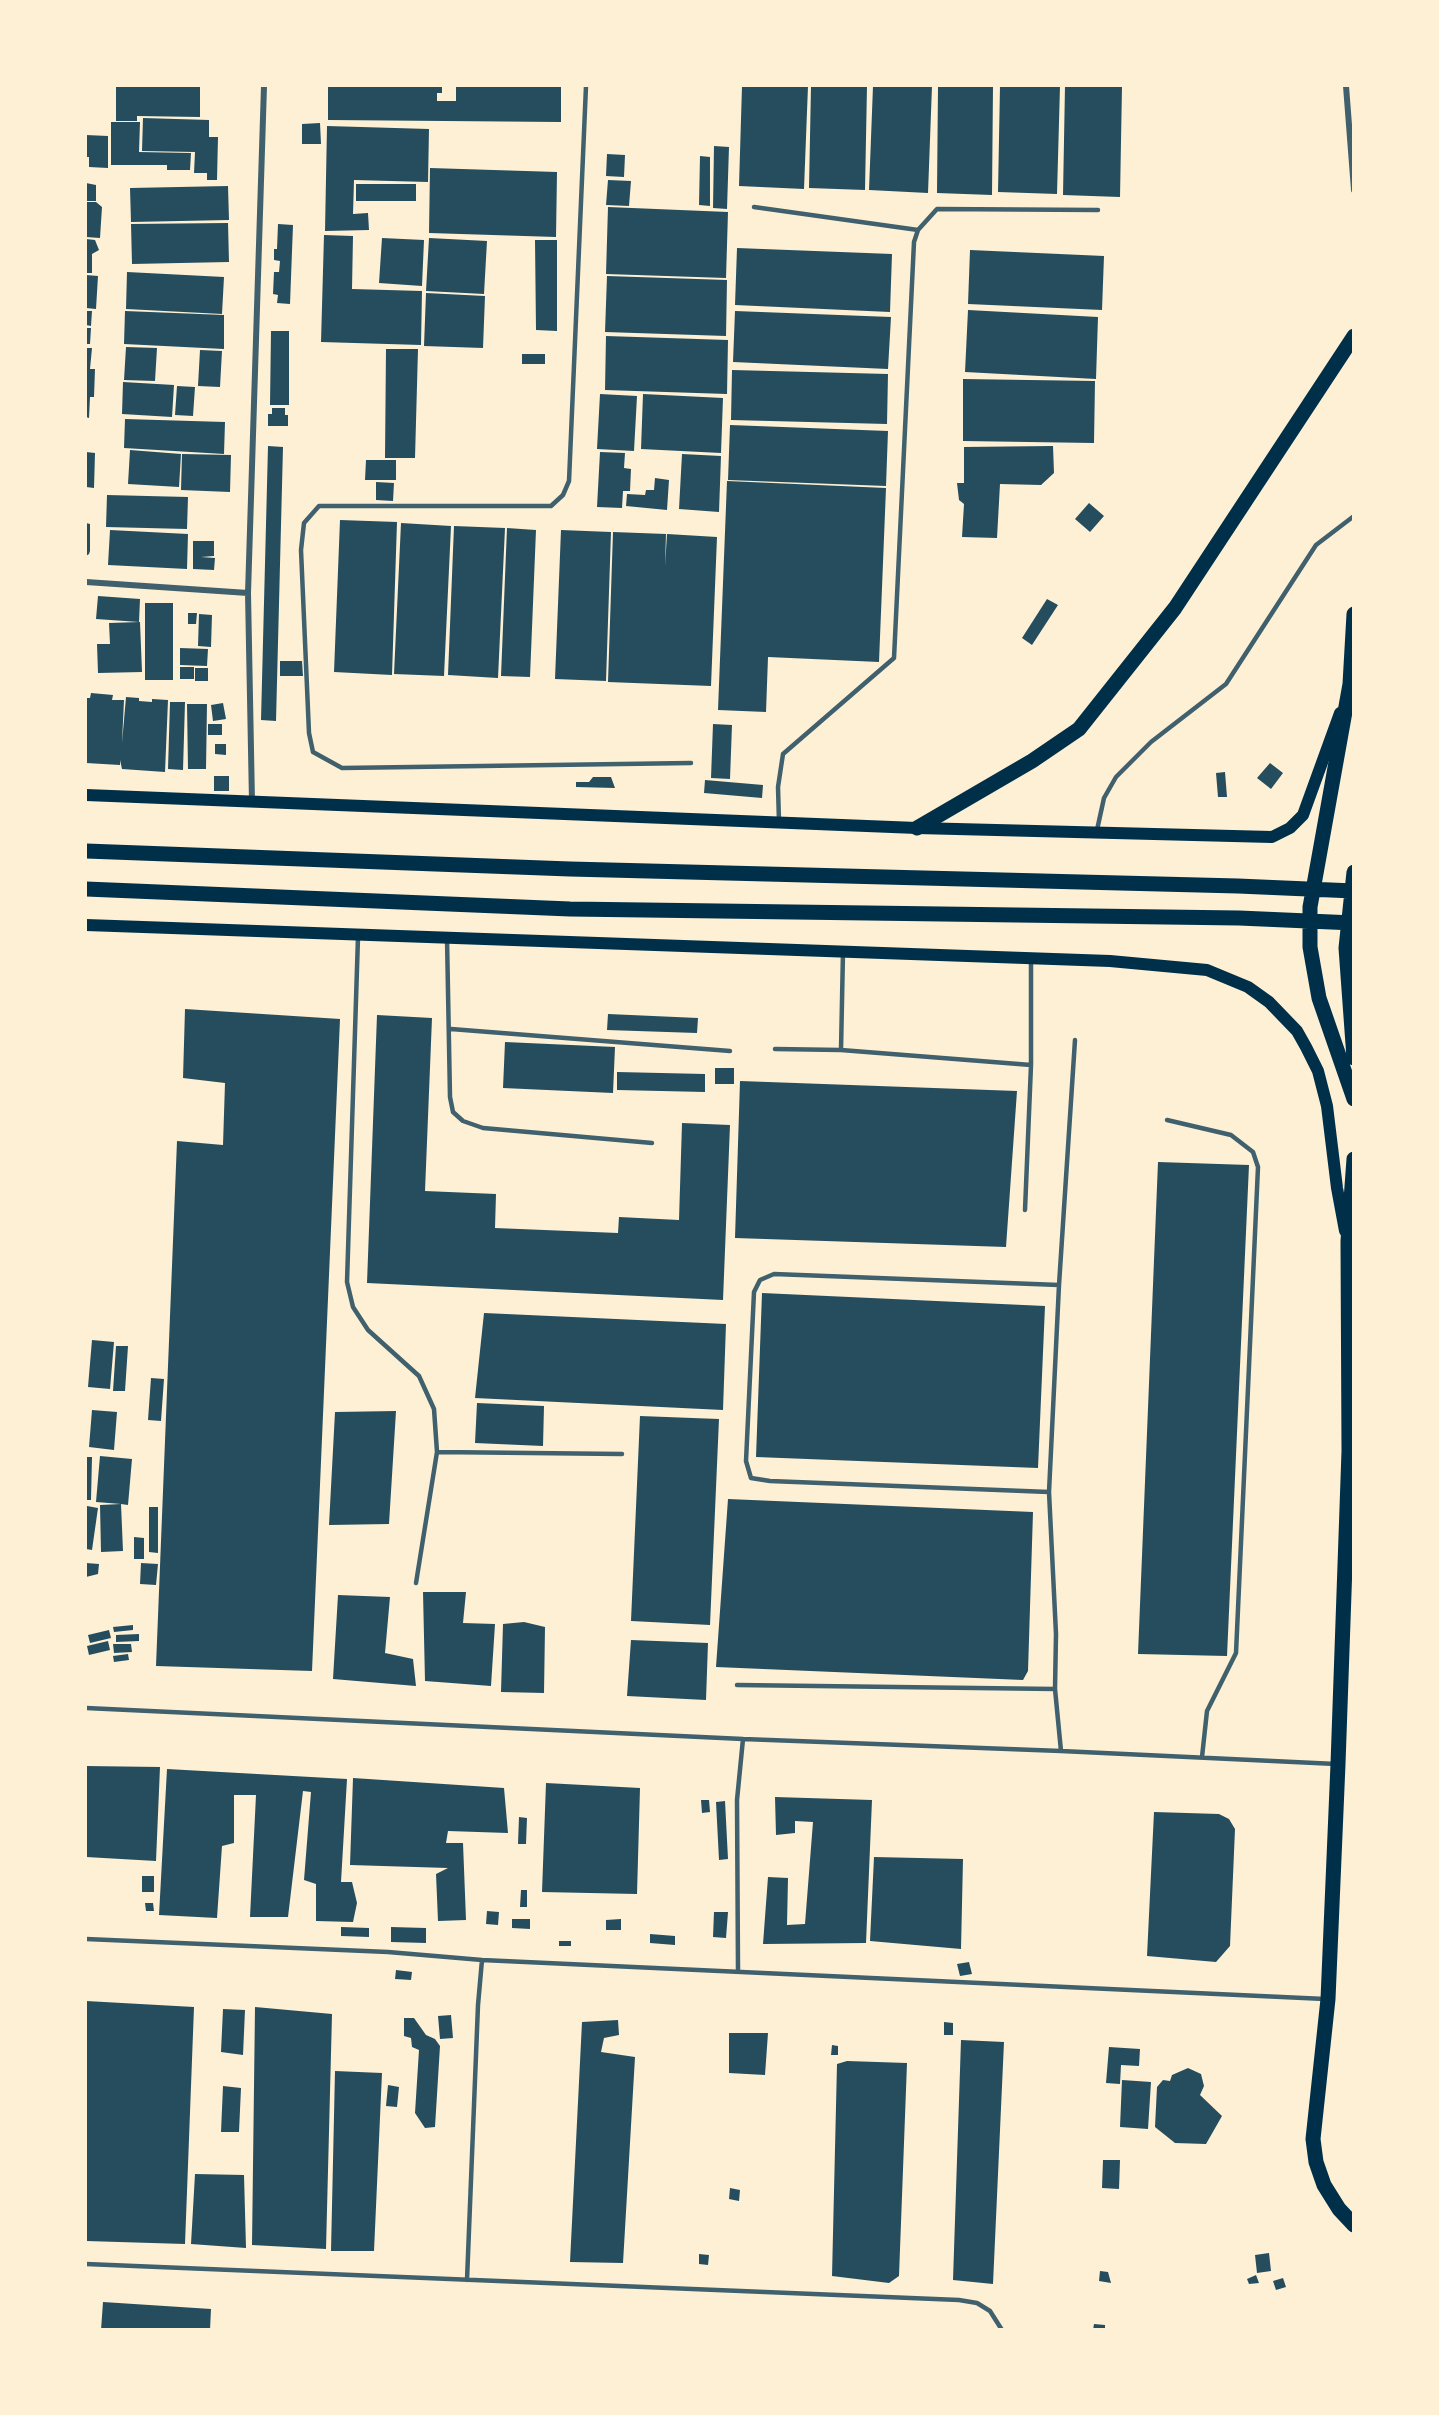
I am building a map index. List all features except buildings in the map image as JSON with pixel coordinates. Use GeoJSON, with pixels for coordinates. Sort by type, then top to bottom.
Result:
{"type":"FeatureCollection","features":[{"type":"Feature","properties":{"kind":"main road"},"geometry":{"type":"LineString","coordinates":[[917,828],[1032,761],[1079,729],[1175,608],[1353,336]]}},
{"type":"Feature","properties":{"kind":"main road"},"geometry":{"type":"LineString","coordinates":[[1353,614],[1350,684],[1310,907],[1310,947],[1319,998],[1353,1099]]}},
{"type":"Feature","properties":{"kind":"main road"},"geometry":{"type":"LineString","coordinates":[[86,795],[917,828],[1272,837],[1290,828],[1303,815],[1350,684]]}},
{"type":"Feature","properties":{"kind":"main road"},"geometry":{"type":"LineString","coordinates":[[86,851],[570,869],[1353,891]]}},
{"type":"Feature","properties":{"kind":"main road"},"geometry":{"type":"LineString","coordinates":[[1353,872],[1346,948],[1353,1058]]}},
{"type":"Feature","properties":{"kind":"main road"},"geometry":{"type":"LineString","coordinates":[[86,889],[570,909],[1227,917],[1353,923]]}},
{"type":"Feature","properties":{"kind":"main road"},"geometry":{"type":"LineString","coordinates":[[86,925],[1110,961],[1207,970],[1248,987],[1269,1002],[1297,1031],[1324,1089],[1337,1188],[1348,1241]]}},
{"type":"Feature","properties":{"kind":"main road"},"geometry":{"type":"LineString","coordinates":[[1353,1159],[1348,1241],[1349,1451],[1338,1764],[1328,1999],[1312,2139],[1316,2162],[1324,2186],[1353,2225]]}},
{"type":"Feature","properties":{"kind":"street"},"geometry":{"type":"LineString","coordinates":[[252,802],[248,593],[264,86]]}},
{"type":"Feature","properties":{"kind":"street"},"geometry":{"type":"LineString","coordinates":[[1346,86],[1351,119],[1353,190]]}},
{"type":"Feature","properties":{"kind":"street"},"geometry":{"type":"LineString","coordinates":[[86,582],[248,593]]}},
{"type":"Feature","properties":{"kind":"lane"},"geometry":{"type":"LineString","coordinates":[[586,86],[569,481],[563,495],[551,506],[319,506],[304,523],[301,550],[309,733],[313,752],[342,768],[691,763]]}},
{"type":"Feature","properties":{"kind":"lane"},"geometry":{"type":"LineString","coordinates":[[754,207],[918,230]]}},
{"type":"Feature","properties":{"kind":"lane"},"geometry":{"type":"LineString","coordinates":[[779,822],[778,788],[783,754],[894,658],[914,242],[918,230],[937,209],[1098,210]]}},
{"type":"Feature","properties":{"kind":"lane"},"geometry":{"type":"LineString","coordinates":[[1096,832],[1104,798],[1116,777],[1144,749],[1226,684],[1316,545],[1353,516]]}},
{"type":"Feature","properties":{"kind":"lane"},"geometry":{"type":"LineString","coordinates":[[358,934],[347,1282],[353,1307],[368,1330],[419,1376],[434,1409],[437,1452],[416,1583]]}},
{"type":"Feature","properties":{"kind":"lane"},"geometry":{"type":"LineString","coordinates":[[447,938],[451,1029],[450,1097],[453,1112],[464,1120],[483,1128],[652,1143]]}},
{"type":"Feature","properties":{"kind":"lane"},"geometry":{"type":"LineString","coordinates":[[841,1050],[843,952]]}},
{"type":"Feature","properties":{"kind":"lane"},"geometry":{"type":"LineString","coordinates":[[1025,1210],[1031,1065],[1031,958]]}},
{"type":"Feature","properties":{"kind":"lane"},"geometry":{"type":"LineString","coordinates":[[451,1029],[730,1051]]}},
{"type":"Feature","properties":{"kind":"lane"},"geometry":{"type":"LineString","coordinates":[[1061,1751],[1055,1689],[1056,1634],[1049,1492],[1059,1285],[1075,1040]]}},
{"type":"Feature","properties":{"kind":"lane"},"geometry":{"type":"LineString","coordinates":[[775,1049],[841,1050],[1031,1065]]}},
{"type":"Feature","properties":{"kind":"lane"},"geometry":{"type":"LineString","coordinates":[[1167,1120],[1231,1135],[1252,1152],[1258,1167],[1236,1653],[1206,1711],[1202,1757]]}},
{"type":"Feature","properties":{"kind":"lane"},"geometry":{"type":"LineString","coordinates":[[1049,1492],[751,1478],[746,1461],[753,1303],[754,1292],[760,1280],[774,1274],[1059,1285]]}},
{"type":"Feature","properties":{"kind":"lane"},"geometry":{"type":"LineString","coordinates":[[437,1452],[622,1454]]}},
{"type":"Feature","properties":{"kind":"lane"},"geometry":{"type":"LineString","coordinates":[[737,1685],[1055,1689]]}},
{"type":"Feature","properties":{"kind":"lane"},"geometry":{"type":"LineString","coordinates":[[86,1708],[743,1740],[1061,1751],[1338,1764]]}},
{"type":"Feature","properties":{"kind":"lane"},"geometry":{"type":"LineString","coordinates":[[738,1970],[737,1800],[743,1740]]}},
{"type":"Feature","properties":{"kind":"lane"},"geometry":{"type":"LineString","coordinates":[[86,1939],[1328,1999]]}},
{"type":"Feature","properties":{"kind":"lane"},"geometry":{"type":"LineString","coordinates":[[467,2280],[478,2005],[482,1959]]}},
{"type":"Feature","properties":{"kind":"lane"},"geometry":{"type":"LineString","coordinates":[[86,2264],[959,2300],[977,2303],[990,2311],[1002,2330]]}}]}
